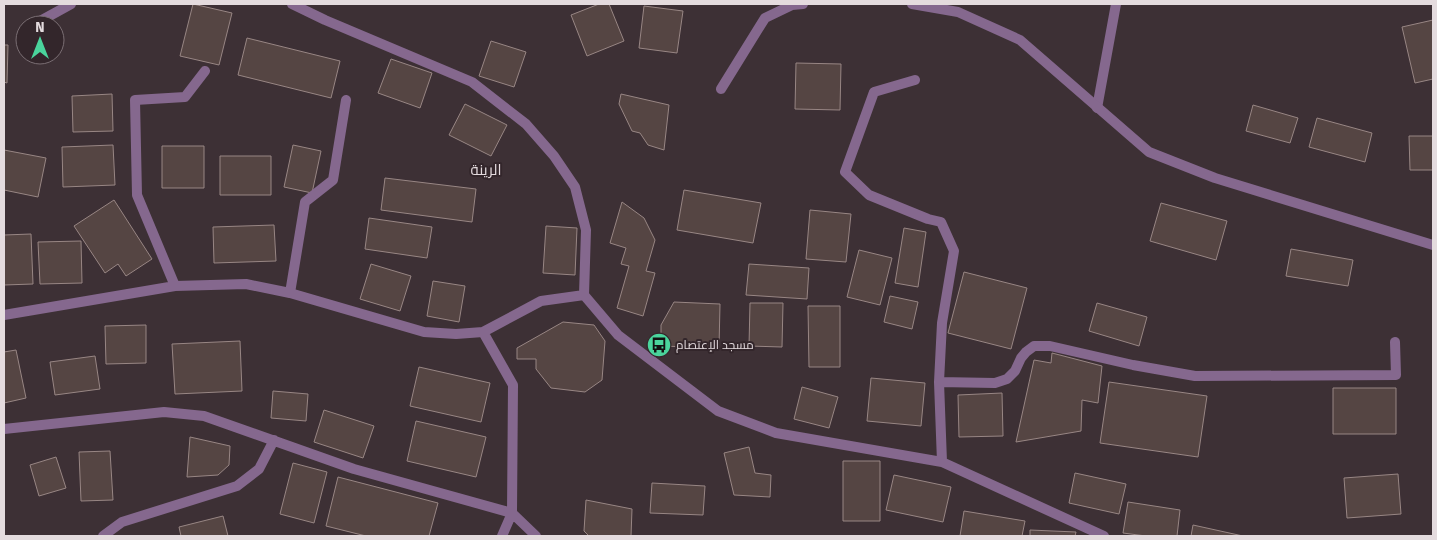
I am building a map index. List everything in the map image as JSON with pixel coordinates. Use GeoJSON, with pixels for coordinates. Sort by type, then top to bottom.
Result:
{"type":"FeatureCollection","features":[{"type":"Feature","properties":{"kind":"street"},"geometry":{"type":"LineString","coordinates":[[51,15],[71,4]]}},
{"type":"Feature","properties":{"kind":"street"},"geometry":{"type":"LineString","coordinates":[[292,4],[325,20],[472,82],[526,124],[554,156],[575,187],[586,230],[584,295],[618,335],[718,412],[776,433],[942,462],[1104,536]]}},
{"type":"Feature","properties":{"kind":"street"},"geometry":{"type":"LineString","coordinates":[[721,89],[765,18],[792,5],[804,4]]}},
{"type":"Feature","properties":{"kind":"street"},"geometry":{"type":"LineString","coordinates":[[912,4],[958,12],[1020,40],[1149,152],[1215,178],[1433,245]]}},
{"type":"Feature","properties":{"kind":"street"},"geometry":{"type":"LineString","coordinates":[[1097,108],[1116,4]]}},
{"type":"Feature","properties":{"kind":"street"},"geometry":{"type":"LineString","coordinates":[[175,286],[137,195],[134,100],[185,97],[205,71]]}},
{"type":"Feature","properties":{"kind":"street"},"geometry":{"type":"LineString","coordinates":[[915,80],[874,92],[845,172],[869,195],[928,219],[941,222],[954,250],[942,323],[939,382],[942,462]]}},
{"type":"Feature","properties":{"kind":"street"},"geometry":{"type":"LineString","coordinates":[[290,293],[304,202],[333,180],[346,100]]}},
{"type":"Feature","properties":{"kind":"street"},"geometry":{"type":"LineString","coordinates":[[4,315],[175,286],[246,284],[290,293],[424,332],[456,334],[483,332],[541,301],[584,295]]}},
{"type":"Feature","properties":{"kind":"street"},"geometry":{"type":"LineString","coordinates":[[483,332],[513,386],[512,513],[502,536]]}},
{"type":"Feature","properties":{"kind":"street"},"geometry":{"type":"LineString","coordinates":[[939,382],[995,384],[1007,379],[1015,371],[1021,358],[1034,346],[1050,346],[1133,365],[1195,376],[1396,375],[1395,342]]}},
{"type":"Feature","properties":{"kind":"street"},"geometry":{"type":"LineString","coordinates":[[4,429],[164,412],[204,416],[354,469],[512,513],[536,536]]}},
{"type":"Feature","properties":{"kind":"street"},"geometry":{"type":"LineString","coordinates":[[103,536],[122,522],[237,486],[259,469],[274,440]]}},
{"type":"Feature","properties":{"kind":"building"},"geometry":{"type":"Polygon","coordinates":[[[193,4],[232,13],[219,65],[180,56],[193,4]]]}},
{"type":"Feature","properties":{"kind":"building"},"geometry":{"type":"Polygon","coordinates":[[[599,4],[609,4],[624,41],[587,56],[571,15],[599,4]]]}},
{"type":"Feature","properties":{"kind":"building"},"geometry":{"type":"Polygon","coordinates":[[[644,6],[683,11],[677,53],[639,48],[644,6]]]}},
{"type":"Feature","properties":{"kind":"building"},"geometry":{"type":"Polygon","coordinates":[[[1433,20],[1433,79],[1415,83],[1402,27],[1433,20]]]}},
{"type":"Feature","properties":{"kind":"building"},"geometry":{"type":"Polygon","coordinates":[[[247,38],[340,61],[331,98],[238,75],[247,38]]]}},
{"type":"Feature","properties":{"kind":"building"},"geometry":{"type":"Polygon","coordinates":[[[491,41],[526,52],[514,87],[479,76],[491,41]]]}},
{"type":"Feature","properties":{"kind":"building"},"geometry":{"type":"Polygon","coordinates":[[[4,45],[8,45],[7,83],[4,82],[4,45]]]}},
{"type":"Feature","properties":{"kind":"building"},"geometry":{"type":"Polygon","coordinates":[[[391,59],[432,73],[420,108],[378,93],[391,59]]]}},
{"type":"Feature","properties":{"kind":"building"},"geometry":{"type":"Polygon","coordinates":[[[796,63],[841,64],[840,110],[795,109],[796,63]]]}},
{"type":"Feature","properties":{"kind":"building"},"geometry":{"type":"Polygon","coordinates":[[[112,94],[113,131],[73,132],[72,96],[112,94]]]}},
{"type":"Feature","properties":{"kind":"building"},"geometry":{"type":"Polygon","coordinates":[[[621,94],[669,105],[664,150],[648,145],[640,133],[632,131],[619,104],[621,94]]]}},
{"type":"Feature","properties":{"kind":"building"},"geometry":{"type":"Polygon","coordinates":[[[465,104],[507,125],[491,156],[449,135],[465,104]]]}},
{"type":"Feature","properties":{"kind":"building"},"geometry":{"type":"Polygon","coordinates":[[[1253,105],[1298,118],[1290,143],[1246,131],[1253,105]]]}},
{"type":"Feature","properties":{"kind":"building"},"geometry":{"type":"Polygon","coordinates":[[[1317,118],[1372,133],[1365,162],[1309,147],[1317,118]]]}},
{"type":"Feature","properties":{"kind":"building"},"geometry":{"type":"Polygon","coordinates":[[[1409,136],[1433,136],[1433,170],[1410,170],[1409,136]]]}},
{"type":"Feature","properties":{"kind":"building"},"geometry":{"type":"Polygon","coordinates":[[[113,145],[115,185],[63,187],[62,147],[113,145]]]}},
{"type":"Feature","properties":{"kind":"building"},"geometry":{"type":"Polygon","coordinates":[[[293,145],[321,151],[312,193],[284,187],[293,145]]]}},
{"type":"Feature","properties":{"kind":"building"},"geometry":{"type":"Polygon","coordinates":[[[162,146],[204,146],[204,188],[162,188],[162,146]]]}},
{"type":"Feature","properties":{"kind":"building"},"geometry":{"type":"Polygon","coordinates":[[[4,150],[46,158],[38,197],[4,190],[4,150]]]}},
{"type":"Feature","properties":{"kind":"building"},"geometry":{"type":"Polygon","coordinates":[[[220,156],[271,156],[271,195],[220,195],[220,156]]]}},
{"type":"Feature","properties":{"kind":"building"},"geometry":{"type":"Polygon","coordinates":[[[385,178],[476,189],[472,222],[381,210],[385,178]]]}},
{"type":"Feature","properties":{"kind":"building"},"geometry":{"type":"Polygon","coordinates":[[[684,190],[761,203],[753,243],[677,230],[684,190]]]}},
{"type":"Feature","properties":{"kind":"building"},"geometry":{"type":"Polygon","coordinates":[[[114,200],[152,259],[126,276],[118,264],[105,273],[74,226],[114,200]]]}},
{"type":"Feature","properties":{"kind":"building"},"geometry":{"type":"Polygon","coordinates":[[[622,202],[644,218],[655,240],[646,271],[655,273],[643,316],[617,308],[629,266],[621,264],[626,248],[610,243],[622,202]]]}},
{"type":"Feature","properties":{"kind":"building"},"geometry":{"type":"Polygon","coordinates":[[[1161,203],[1227,221],[1216,260],[1150,241],[1161,203]]]}},
{"type":"Feature","properties":{"kind":"building"},"geometry":{"type":"Polygon","coordinates":[[[810,210],[851,214],[846,262],[806,259],[810,210]]]}},
{"type":"Feature","properties":{"kind":"building"},"geometry":{"type":"Polygon","coordinates":[[[369,218],[432,227],[427,258],[365,249],[369,218]]]}},
{"type":"Feature","properties":{"kind":"building"},"geometry":{"type":"Polygon","coordinates":[[[274,225],[276,261],[214,263],[213,227],[274,225]]]}},
{"type":"Feature","properties":{"kind":"building"},"geometry":{"type":"Polygon","coordinates":[[[546,226],[577,228],[575,275],[543,273],[546,226]]]}},
{"type":"Feature","properties":{"kind":"building"},"geometry":{"type":"Polygon","coordinates":[[[904,228],[926,232],[918,287],[895,283],[904,228]]]}},
{"type":"Feature","properties":{"kind":"building"},"geometry":{"type":"Polygon","coordinates":[[[31,234],[33,284],[4,285],[4,235],[31,234]]]}},
{"type":"Feature","properties":{"kind":"building"},"geometry":{"type":"Polygon","coordinates":[[[81,241],[82,283],[40,284],[38,242],[81,241]]]}},
{"type":"Feature","properties":{"kind":"building"},"geometry":{"type":"Polygon","coordinates":[[[1291,249],[1353,260],[1348,286],[1286,276],[1291,249]]]}},
{"type":"Feature","properties":{"kind":"building"},"geometry":{"type":"Polygon","coordinates":[[[859,250],[892,258],[880,305],[847,297],[859,250]]]}},
{"type":"Feature","properties":{"kind":"building"},"geometry":{"type":"Polygon","coordinates":[[[371,264],[411,276],[400,311],[360,299],[371,264]]]}},
{"type":"Feature","properties":{"kind":"building"},"geometry":{"type":"Polygon","coordinates":[[[749,264],[809,268],[807,299],[746,295],[749,264]]]}},
{"type":"Feature","properties":{"kind":"building"},"geometry":{"type":"Polygon","coordinates":[[[964,272],[1027,288],[1011,349],[948,333],[964,272]]]}},
{"type":"Feature","properties":{"kind":"building"},"geometry":{"type":"Polygon","coordinates":[[[433,281],[465,286],[459,322],[427,316],[433,281]]]}},
{"type":"Feature","properties":{"kind":"building"},"geometry":{"type":"Polygon","coordinates":[[[890,296],[918,302],[912,329],[884,322],[890,296]]]}},
{"type":"Feature","properties":{"kind":"building"},"geometry":{"type":"Polygon","coordinates":[[[674,302],[720,304],[719,348],[661,346],[661,325],[674,302]]]}},
{"type":"Feature","properties":{"kind":"building"},"geometry":{"type":"Polygon","coordinates":[[[750,303],[783,303],[782,347],[749,346],[750,303]]]}},
{"type":"Feature","properties":{"kind":"building"},"geometry":{"type":"Polygon","coordinates":[[[1097,303],[1147,317],[1139,346],[1089,331],[1097,303]]]}},
{"type":"Feature","properties":{"kind":"building"},"geometry":{"type":"Polygon","coordinates":[[[808,306],[840,306],[840,367],[809,367],[808,306]]]}},
{"type":"Feature","properties":{"kind":"building"},"geometry":{"type":"Polygon","coordinates":[[[563,322],[594,325],[605,341],[602,380],[585,392],[551,388],[536,369],[536,359],[517,359],[517,348],[563,322]]]}},
{"type":"Feature","properties":{"kind":"building"},"geometry":{"type":"Polygon","coordinates":[[[146,325],[146,363],[106,364],[105,326],[146,325]]]}},
{"type":"Feature","properties":{"kind":"building"},"geometry":{"type":"Polygon","coordinates":[[[240,341],[242,391],[175,394],[172,344],[240,341]]]}},
{"type":"Feature","properties":{"kind":"building"},"geometry":{"type":"Polygon","coordinates":[[[16,350],[26,398],[4,403],[4,352],[16,350]]]}},
{"type":"Feature","properties":{"kind":"building"},"geometry":{"type":"Polygon","coordinates":[[[1052,353],[1102,366],[1098,403],[1082,400],[1081,431],[1016,442],[1034,360],[1051,363],[1052,353]]]}},
{"type":"Feature","properties":{"kind":"building"},"geometry":{"type":"Polygon","coordinates":[[[95,356],[100,389],[55,395],[50,362],[95,356]]]}},
{"type":"Feature","properties":{"kind":"building"},"geometry":{"type":"Polygon","coordinates":[[[419,367],[490,383],[481,422],[410,406],[419,367]]]}},
{"type":"Feature","properties":{"kind":"building"},"geometry":{"type":"Polygon","coordinates":[[[871,378],[925,383],[921,426],[867,421],[871,378]]]}},
{"type":"Feature","properties":{"kind":"building"},"geometry":{"type":"Polygon","coordinates":[[[1109,382],[1207,396],[1198,457],[1100,443],[1109,382]]]}},
{"type":"Feature","properties":{"kind":"building"},"geometry":{"type":"Polygon","coordinates":[[[802,387],[838,397],[829,428],[794,419],[802,387]]]}},
{"type":"Feature","properties":{"kind":"building"},"geometry":{"type":"Polygon","coordinates":[[[1333,388],[1396,388],[1396,434],[1333,434],[1333,388]]]}},
{"type":"Feature","properties":{"kind":"building"},"geometry":{"type":"Polygon","coordinates":[[[273,391],[308,394],[306,421],[271,418],[273,391]]]}},
{"type":"Feature","properties":{"kind":"building"},"geometry":{"type":"Polygon","coordinates":[[[1002,393],[1003,436],[959,437],[958,395],[1002,393]]]}},
{"type":"Feature","properties":{"kind":"building"},"geometry":{"type":"Polygon","coordinates":[[[324,410],[374,426],[363,458],[314,442],[324,410]]]}},
{"type":"Feature","properties":{"kind":"building"},"geometry":{"type":"Polygon","coordinates":[[[416,421],[486,437],[476,477],[407,461],[416,421]]]}},
{"type":"Feature","properties":{"kind":"building"},"geometry":{"type":"Polygon","coordinates":[[[190,437],[230,446],[229,465],[218,475],[187,477],[190,437]]]}},
{"type":"Feature","properties":{"kind":"building"},"geometry":{"type":"Polygon","coordinates":[[[749,447],[755,473],[771,475],[770,497],[734,495],[724,453],[749,447]]]}},
{"type":"Feature","properties":{"kind":"building"},"geometry":{"type":"Polygon","coordinates":[[[110,451],[113,500],[81,501],[79,452],[110,451]]]}},
{"type":"Feature","properties":{"kind":"building"},"geometry":{"type":"Polygon","coordinates":[[[56,457],[66,488],[39,496],[30,465],[56,457]]]}},
{"type":"Feature","properties":{"kind":"building"},"geometry":{"type":"Polygon","coordinates":[[[843,461],[880,461],[880,521],[843,521],[843,461]]]}},
{"type":"Feature","properties":{"kind":"building"},"geometry":{"type":"Polygon","coordinates":[[[293,463],[327,472],[314,523],[280,514],[293,463]]]}},
{"type":"Feature","properties":{"kind":"building"},"geometry":{"type":"Polygon","coordinates":[[[1075,473],[1126,484],[1119,514],[1069,503],[1075,473]]]}},
{"type":"Feature","properties":{"kind":"building"},"geometry":{"type":"Polygon","coordinates":[[[1398,474],[1401,514],[1347,518],[1344,478],[1398,474]]]}},
{"type":"Feature","properties":{"kind":"building"},"geometry":{"type":"Polygon","coordinates":[[[894,475],[951,487],[943,522],[886,510],[894,475]]]}},
{"type":"Feature","properties":{"kind":"building"},"geometry":{"type":"Polygon","coordinates":[[[338,477],[438,503],[429,536],[366,536],[326,526],[338,477]]]}},
{"type":"Feature","properties":{"kind":"building"},"geometry":{"type":"Polygon","coordinates":[[[652,483],[705,486],[703,515],[650,513],[652,483]]]}},
{"type":"Feature","properties":{"kind":"building"},"geometry":{"type":"Polygon","coordinates":[[[586,500],[632,509],[631,536],[589,536],[584,531],[586,500]]]}},
{"type":"Feature","properties":{"kind":"building"},"geometry":{"type":"Polygon","coordinates":[[[1128,502],[1180,510],[1177,536],[1146,536],[1123,533],[1128,502]]]}},
{"type":"Feature","properties":{"kind":"building"},"geometry":{"type":"Polygon","coordinates":[[[964,511],[1025,521],[1022,536],[960,536],[964,511]]]}},
{"type":"Feature","properties":{"kind":"building"},"geometry":{"type":"Polygon","coordinates":[[[223,516],[228,536],[181,536],[179,527],[223,516]]]}},
{"type":"Feature","properties":{"kind":"building"},"geometry":{"type":"Polygon","coordinates":[[[1193,525],[1243,536],[1191,536],[1193,525]]]}},
{"type":"Feature","properties":{"kind":"building"},"geometry":{"type":"Polygon","coordinates":[[[1030,530],[1076,532],[1075,536],[1030,536],[1030,530]]]}},
{"type":"Feature","properties":{"kind":"place","name":"مسجد الإعتصام"},"geometry":{"type":"Point","coordinates":[659,345]}},
{"type":"Feature","properties":{"kind":"district","name":"الرينة"},"geometry":{"type":"Point","coordinates":[486,170]}}]}
